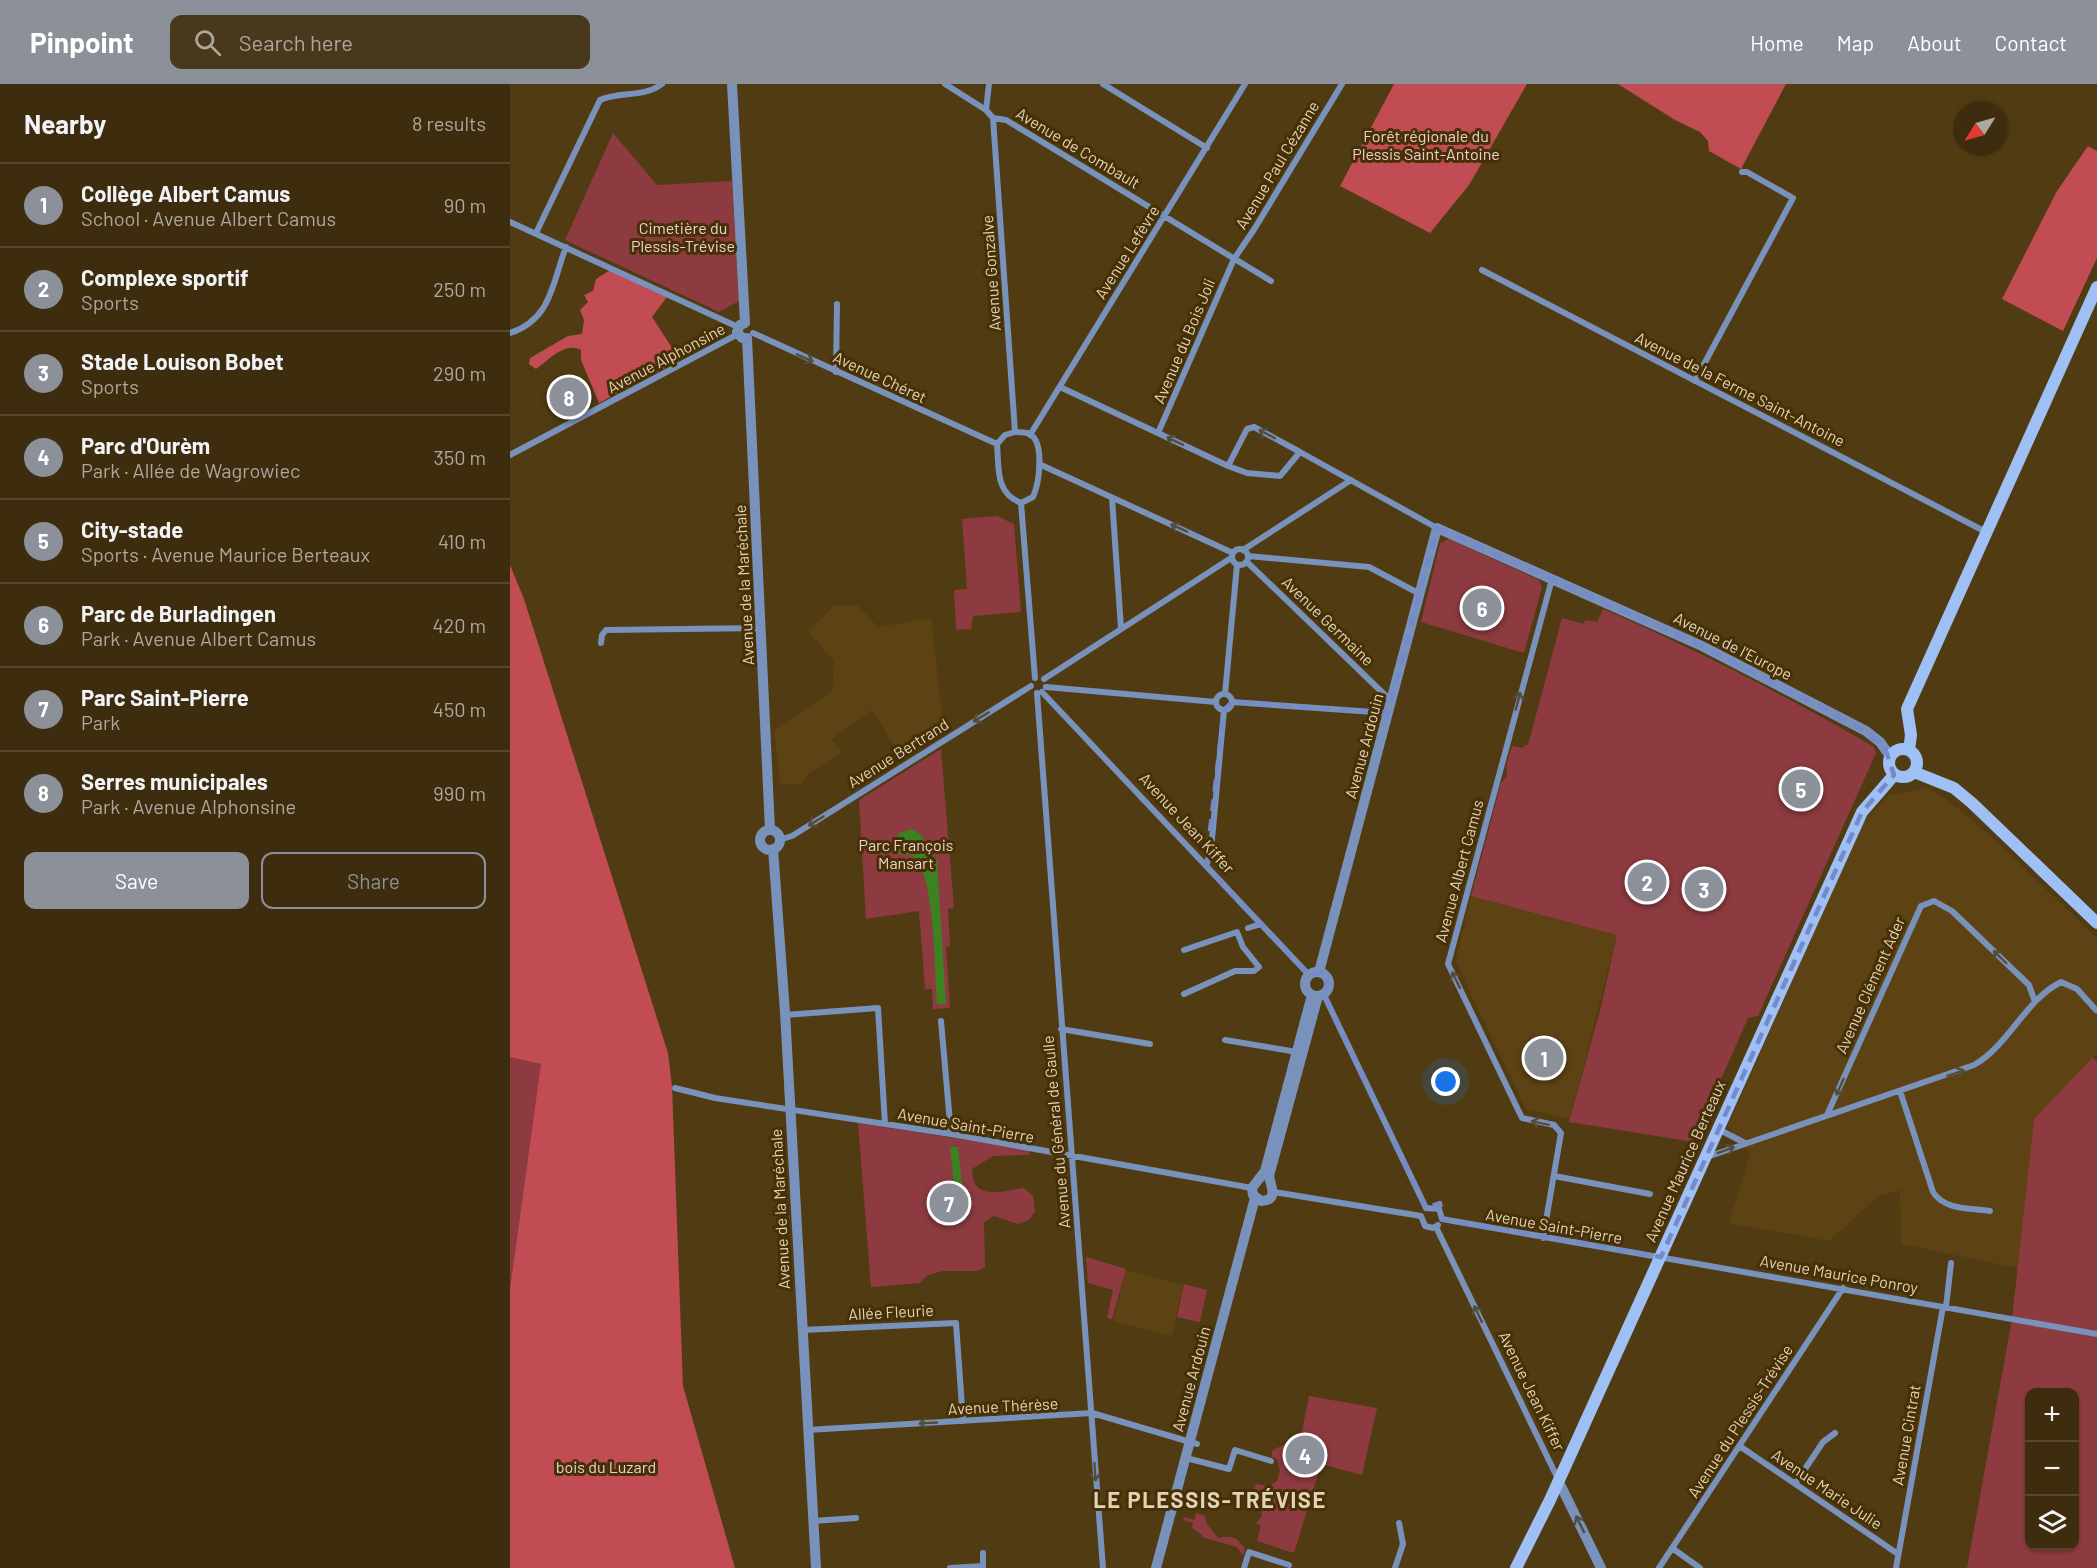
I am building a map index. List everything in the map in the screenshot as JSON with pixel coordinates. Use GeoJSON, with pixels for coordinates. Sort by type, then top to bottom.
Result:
{"type":"FeatureCollection","features":[{"type":"Feature","properties":{"kind":"main road"},"geometry":{"type":"LineString","coordinates":[[1909,750],[1896,750],[1890,756],[1889,764],[1894,774],[1903,778],[1914,772],[1917,760],[1909,750],[1911,735],[1907,709],[2097,287]]}},
{"type":"Feature","properties":{"kind":"main road"},"geometry":{"type":"LineString","coordinates":[[1914,772],[1954,788],[1963,795],[2097,923]]}},
{"type":"Feature","properties":{"kind":"main road","name":"Avenue Maurice Berteaux"},"geometry":{"type":"LineString","coordinates":[[1516,1568],[1661,1257],[1862,812],[1894,774]]}},
{"type":"Feature","properties":{"kind":"street"},"geometry":{"type":"LineString","coordinates":[[633,84],[633,93]]}},
{"type":"Feature","properties":{"kind":"street"},"geometry":{"type":"LineString","coordinates":[[536,233],[593,110],[600,100],[611,95],[652,92],[662,84]]}},
{"type":"Feature","properties":{"kind":"street","name":"Avenue de la Maréchale"},"geometry":{"type":"LineString","coordinates":[[732,84],[762,628],[770,830]]}},
{"type":"Feature","properties":{"kind":"street","name":"Avenue de Combault"},"geometry":{"type":"LineString","coordinates":[[945,84],[990,114],[1006,120],[1271,281]]}},
{"type":"Feature","properties":{"kind":"street","name":"Avenue Gonzalve"},"geometry":{"type":"LineString","coordinates":[[989,84],[1016,432]]}},
{"type":"Feature","properties":{"kind":"street"},"geometry":{"type":"LineString","coordinates":[[1103,84],[1207,148]]}},
{"type":"Feature","properties":{"kind":"street","name":"Avenue Lefèvre"},"geometry":{"type":"LineString","coordinates":[[1030,435],[1245,84]]}},
{"type":"Feature","properties":{"kind":"street","name":"Avenue Paul Cézanne"},"geometry":{"type":"LineString","coordinates":[[1234,259],[1342,84]]}},
{"type":"Feature","properties":{"kind":"street"},"geometry":{"type":"LineString","coordinates":[[1695,381],[1793,198],[1747,172],[1742,172]]}},
{"type":"Feature","properties":{"kind":"street","name":"Avenue Chéret"},"geometry":{"type":"LineString","coordinates":[[510,222],[744,331],[997,444]]}},
{"type":"Feature","properties":{"kind":"street"},"geometry":{"type":"LineString","coordinates":[[510,333],[537,319],[544,309],[566,247]]}},
{"type":"Feature","properties":{"kind":"street","name":"Avenue du Bois Joli"},"geometry":{"type":"LineString","coordinates":[[1158,433],[1234,259]]}},
{"type":"Feature","properties":{"kind":"street","name":"Avenue de la Ferme Saint-Antoine"},"geometry":{"type":"LineString","coordinates":[[1482,270],[1986,532]]}},
{"type":"Feature","properties":{"kind":"street"},"geometry":{"type":"LineString","coordinates":[[836,372],[837,304]]}},
{"type":"Feature","properties":{"kind":"street","name":"Avenue Alphonsine"},"geometry":{"type":"LineString","coordinates":[[510,455],[744,331]]}},
{"type":"Feature","properties":{"kind":"street"},"geometry":{"type":"LineString","coordinates":[[1060,387],[1247,473],[1280,476],[1300,452]]}},
{"type":"Feature","properties":{"kind":"street"},"geometry":{"type":"LineString","coordinates":[[1228,466],[1247,429],[1254,427],[1437,528]]}},
{"type":"Feature","properties":{"kind":"street"},"geometry":{"type":"LineString","coordinates":[[1016,432],[1030,435],[1035,440],[1039,464],[1039,481],[1033,498],[1021,503],[1005,494],[1000,484],[997,444],[1005,435],[1016,432]]}},
{"type":"Feature","properties":{"kind":"street"},"geometry":{"type":"LineString","coordinates":[[1039,464],[1232,556],[1237,565],[1225,694],[1232,702],[1388,713]]}},
{"type":"Feature","properties":{"kind":"street"},"geometry":{"type":"LineString","coordinates":[[1035,678],[1044,679],[1352,480]]}},
{"type":"Feature","properties":{"kind":"street"},"geometry":{"type":"LineString","coordinates":[[1112,498],[1121,628]]}},
{"type":"Feature","properties":{"kind":"street"},"geometry":{"type":"LineString","coordinates":[[1021,503],[1035,678],[1031,686]]}},
{"type":"Feature","properties":{"kind":"street","name":"Avenue de l'Europe"},"geometry":{"type":"LineString","coordinates":[[1437,528],[1702,646],[1866,731],[1880,742],[1890,756]]}},
{"type":"Feature","properties":{"kind":"street","name":"Avenue Ardouin"},"geometry":{"type":"LineString","coordinates":[[1314,974],[1388,713],[1437,528]]}},
{"type":"Feature","properties":{"kind":"street","name":"Avenue Germaine"},"geometry":{"type":"LineString","coordinates":[[1243,550],[1248,559],[1386,696],[1392,698]]}},
{"type":"Feature","properties":{"kind":"street"},"geometry":{"type":"LineString","coordinates":[[1237,565],[1243,566],[1248,559],[1369,567],[1420,594]]}},
{"type":"Feature","properties":{"kind":"street","name":"Avenue Albert Camus"},"geometry":{"type":"LineString","coordinates":[[1543,1238],[1561,1133],[1554,1125],[1522,1118],[1448,964],[1552,579]]}},
{"type":"Feature","properties":{"kind":"street"},"geometry":{"type":"LineString","coordinates":[[601,643],[602,635],[606,630],[762,628]]}},
{"type":"Feature","properties":{"kind":"street","name":"Avenue du Général de Gaulle"},"geometry":{"type":"LineString","coordinates":[[1044,679],[1042,690],[1061,1029],[1103,1568]]}},
{"type":"Feature","properties":{"kind":"street","name":"Avenue Jean Kiffer"},"geometry":{"type":"LineString","coordinates":[[1031,686],[1042,690],[1261,924],[1314,974]]}},
{"type":"Feature","properties":{"kind":"street","name":"Avenue Bertrand"},"geometry":{"type":"LineString","coordinates":[[776,844],[1031,686]]}},
{"type":"Feature","properties":{"kind":"street"},"geometry":{"type":"LineString","coordinates":[[1042,690],[1216,702]]}},
{"type":"Feature","properties":{"kind":"street"},"geometry":{"type":"LineString","coordinates":[[1216,702],[1221,695],[1225,694]]}},
{"type":"Feature","properties":{"kind":"street"},"geometry":{"type":"LineString","coordinates":[[1216,702],[1220,709],[1224,710]]}},
{"type":"Feature","properties":{"kind":"street"},"geometry":{"type":"LineString","coordinates":[[1206,866],[1211,850],[1224,710],[1232,702]]}},
{"type":"Feature","properties":{"kind":"street"},"geometry":{"type":"LineString","coordinates":[[770,830],[778,834],[776,844],[765,848],[760,841],[763,833],[770,830]]}},
{"type":"Feature","properties":{"kind":"street","name":"Avenue de la Maréchale"},"geometry":{"type":"LineString","coordinates":[[776,844],[801,1330],[816,1568]]}},
{"type":"Feature","properties":{"kind":"street","name":"Avenue Clément Ader"},"geometry":{"type":"LineString","coordinates":[[1827,1116],[1914,916],[1921,906],[1934,901],[1952,911],[2028,985],[2035,1002]]}},
{"type":"Feature","properties":{"kind":"street"},"geometry":{"type":"LineString","coordinates":[[1248,928],[1261,924]]}},
{"type":"Feature","properties":{"kind":"street"},"geometry":{"type":"LineString","coordinates":[[1184,950],[1237,932],[1243,947],[1259,967],[1254,971],[1235,971],[1184,994]]}},
{"type":"Feature","properties":{"kind":"street"},"geometry":{"type":"LineString","coordinates":[[1257,1196],[1268,1184],[1297,1052],[1318,995],[1329,989],[1329,981],[1325,975],[1314,974],[1305,986],[1318,995],[1426,1208]]}},
{"type":"Feature","properties":{"kind":"street"},"geometry":{"type":"LineString","coordinates":[[1706,1157],[1980,1062],[2035,1002],[2061,982],[2077,988],[2096,1010]]}},
{"type":"Feature","properties":{"kind":"street"},"geometry":{"type":"LineString","coordinates":[[1257,1196],[1271,1198],[1269,1176],[1318,995]]}},
{"type":"Feature","properties":{"kind":"street"},"geometry":{"type":"LineString","coordinates":[[785,1015],[878,1008],[885,1124]]}},
{"type":"Feature","properties":{"kind":"street"},"geometry":{"type":"LineString","coordinates":[[941,1021],[951,1134]]}},
{"type":"Feature","properties":{"kind":"street"},"geometry":{"type":"LineString","coordinates":[[1061,1029],[1150,1044]]}},
{"type":"Feature","properties":{"kind":"street"},"geometry":{"type":"LineString","coordinates":[[1225,1040],[1297,1052]]}},
{"type":"Feature","properties":{"kind":"street","name":"Avenue Saint-Pierre"},"geometry":{"type":"LineString","coordinates":[[675,1088],[789,1110],[951,1134],[1257,1196]]}},
{"type":"Feature","properties":{"kind":"street"},"geometry":{"type":"LineString","coordinates":[[1900,1091],[1933,1192],[1939,1201],[1947,1205],[1990,1211]]}},
{"type":"Feature","properties":{"kind":"street"},"geometry":{"type":"LineString","coordinates":[[1718,1129],[1745,1143]]}},
{"type":"Feature","properties":{"kind":"street"},"geometry":{"type":"LineString","coordinates":[[1554,1176],[1650,1194]]}},
{"type":"Feature","properties":{"kind":"street"},"geometry":{"type":"LineString","coordinates":[[1268,1184],[1421,1215]]}},
{"type":"Feature","properties":{"kind":"street","name":"Avenue Ardouin"},"geometry":{"type":"LineString","coordinates":[[1156,1568],[1194,1443],[1257,1196]]}},
{"type":"Feature","properties":{"kind":"street"},"geometry":{"type":"LineString","coordinates":[[1421,1215],[1426,1208]]}},
{"type":"Feature","properties":{"kind":"street"},"geometry":{"type":"LineString","coordinates":[[1421,1215],[1425,1226],[1436,1227],[1442,1219],[1438,1209],[1426,1208]]}},
{"type":"Feature","properties":{"kind":"street","name":"Avenue Saint-Pierre"},"geometry":{"type":"LineString","coordinates":[[1442,1219],[1661,1257]]}},
{"type":"Feature","properties":{"kind":"street","name":"Avenue Jean Kiffer"},"geometry":{"type":"LineString","coordinates":[[1436,1227],[1601,1568]]}},
{"type":"Feature","properties":{"kind":"street","name":"Avenue Maurice Ponroy"},"geometry":{"type":"LineString","coordinates":[[1661,1257],[2097,1334]]}},
{"type":"Feature","properties":{"kind":"street","name":"Avenue Cintrat"},"geometry":{"type":"LineString","coordinates":[[1896,1568],[1951,1263]]}},
{"type":"Feature","properties":{"kind":"street","name":"Avenue du Plessis-Trévise"},"geometry":{"type":"LineString","coordinates":[[1659,1568],[1741,1447],[1843,1288]]}},
{"type":"Feature","properties":{"kind":"street","name":"Allée Fleurie"},"geometry":{"type":"LineString","coordinates":[[801,1330],[956,1323],[963,1421]]}},
{"type":"Feature","properties":{"kind":"street","name":"Avenue Thérèse"},"geometry":{"type":"LineString","coordinates":[[807,1430],[1092,1413],[1194,1443]]}},
{"type":"Feature","properties":{"kind":"street"},"geometry":{"type":"LineString","coordinates":[[1795,1484],[1823,1442],[1835,1433]]}},
{"type":"Feature","properties":{"kind":"street","name":"Avenue Marie Julie"},"geometry":{"type":"LineString","coordinates":[[1741,1447],[1899,1554]]}},
{"type":"Feature","properties":{"kind":"street"},"geometry":{"type":"LineString","coordinates":[[1189,1459],[1229,1469],[1235,1450],[1271,1461]]}},
{"type":"Feature","properties":{"kind":"street","name":"Avenue Ardouin"},"geometry":{"type":"LineString","coordinates":[[1164,1568],[1189,1459]]}},
{"type":"Feature","properties":{"kind":"street"},"geometry":{"type":"LineString","coordinates":[[813,1521],[855,1518]]}},
{"type":"Feature","properties":{"kind":"street"},"geometry":{"type":"LineString","coordinates":[[1395,1568],[1403,1544],[1399,1523]]}},
{"type":"Feature","properties":{"kind":"street"},"geometry":{"type":"LineString","coordinates":[[1672,1548],[1700,1568]]}},
{"type":"Feature","properties":{"kind":"street"},"geometry":{"type":"LineString","coordinates":[[1244,1568],[1249,1552],[1289,1565]]}},
{"type":"Feature","properties":{"kind":"street"},"geometry":{"type":"LineString","coordinates":[[950,1568],[983,1566],[983,1553]]}},
{"type":"Feature","properties":{"kind":"highlighted area"},"geometry":{"type":"Polygon","coordinates":[[[1437,528],[1702,646],[1866,731],[1885,748],[1894,775],[1862,812],[1661,1257],[1442,1219],[1440,1203],[1426,1208],[1324,995],[1328,978],[1323,972],[1309,975],[1206,866],[1224,710],[1232,702],[1388,713],[1437,528]]]}},
{"type":"Feature","properties":{"kind":"shaded area"},"geometry":{"type":"Polygon","coordinates":[[[835,605],[858,606],[878,627],[931,618],[944,731],[903,759],[871,710],[832,739],[842,752],[809,773],[802,784],[781,785],[774,731],[832,691],[834,661],[808,631],[835,605]]]}},
{"type":"Feature","properties":{"kind":"shaded area"},"geometry":{"type":"Polygon","coordinates":[[[1926,788],[1947,799],[1998,843],[2097,938],[2097,1054],[2034,1119],[2018,1268],[1901,1244],[1900,1190],[1877,1197],[1829,1241],[1729,1223],[1750,1154],[1728,1126],[1862,824],[1889,795],[1926,788]]]}},
{"type":"Feature","properties":{"kind":"shaded area"},"geometry":{"type":"Polygon","coordinates":[[[912,829],[920,834],[937,861],[946,1004],[937,1004],[930,902],[926,881],[920,865],[913,856],[899,854],[895,842],[899,833],[912,829]]]}},
{"type":"Feature","properties":{"kind":"shaded area"},"geometry":{"type":"Polygon","coordinates":[[[1471,896],[1617,935],[1570,1119],[1526,1109],[1466,984],[1456,960],[1471,896]]]}},
{"type":"Feature","properties":{"kind":"shaded area"},"geometry":{"type":"Polygon","coordinates":[[[950,1147],[958,1147],[966,1221],[958,1221],[950,1147]]]}},
{"type":"Feature","properties":{"kind":"shaded area"},"geometry":{"type":"Polygon","coordinates":[[[1126,1270],[1183,1285],[1172,1336],[1113,1321],[1126,1270]]]}},
{"type":"Feature","properties":{"kind":"green space","name":"Forêt régionale du Plessis Saint-Antoine"},"geometry":{"type":"Polygon","coordinates":[[[1394,84],[1527,84],[1469,185],[1430,233],[1340,186],[1394,84]]]}},
{"type":"Feature","properties":{"kind":"green space"},"geometry":{"type":"Polygon","coordinates":[[[1618,84],[1786,84],[1741,169],[1709,151],[1708,141],[1700,132],[1675,120],[1618,84]]]}},
{"type":"Feature","properties":{"kind":"green space","name":"Cimetière du Plessis-Trévise"},"geometry":{"type":"Polygon","coordinates":[[[613,133],[657,185],[732,181],[739,301],[719,312],[565,240],[613,133]]]}},
{"type":"Feature","properties":{"kind":"green space"},"geometry":{"type":"Polygon","coordinates":[[[2088,146],[2097,151],[2097,258],[2063,331],[2002,299],[2057,191],[2088,146]]]}},
{"type":"Feature","properties":{"kind":"green space"},"geometry":{"type":"Polygon","coordinates":[[[610,270],[667,297],[652,317],[680,360],[599,403],[581,360],[581,350],[569,348],[563,350],[536,369],[529,364],[530,358],[568,336],[582,334],[584,320],[580,310],[588,302],[584,295],[593,291],[596,279],[610,270]]]}},
{"type":"Feature","properties":{"kind":"green space"},"geometry":{"type":"Polygon","coordinates":[[[997,516],[1014,524],[1021,612],[973,616],[971,629],[956,630],[954,590],[967,589],[962,519],[997,516]]]}},
{"type":"Feature","properties":{"kind":"green space"},"geometry":{"type":"Polygon","coordinates":[[[1449,539],[1539,580],[1542,587],[1524,653],[1421,622],[1440,543],[1449,539]]]}},
{"type":"Feature","properties":{"kind":"green space","name":"bois du Luzard"},"geometry":{"type":"Polygon","coordinates":[[[510,565],[524,599],[668,1053],[672,1086],[683,1386],[735,1568],[510,1568],[510,1290],[541,1064],[510,1057],[510,565]]]}},
{"type":"Feature","properties":{"kind":"green space"},"geometry":{"type":"Polygon","coordinates":[[[1603,609],[1672,640],[1774,691],[1874,747],[1876,753],[1758,1016],[1748,1018],[1715,1093],[1720,1102],[1701,1143],[1569,1122],[1601,1007],[1617,935],[1471,896],[1501,783],[1507,776],[1506,766],[1512,746],[1523,748],[1528,745],[1562,618],[1584,624],[1585,620],[1597,622],[1603,609]]]}},
{"type":"Feature","properties":{"kind":"green space","name":"Parc François Mansart"},"geometry":{"type":"Polygon","coordinates":[[[941,749],[954,908],[948,909],[950,946],[946,947],[950,1008],[933,1009],[932,989],[925,989],[919,911],[866,919],[859,800],[941,749]]]}},
{"type":"Feature","properties":{"kind":"green space"},"geometry":{"type":"Polygon","coordinates":[[[510,1055],[542,1060],[510,1390],[510,1055]]]}},
{"type":"Feature","properties":{"kind":"green space"},"geometry":{"type":"Polygon","coordinates":[[[2093,1057],[2097,1062],[2097,1568],[1967,1568],[2012,1319],[2034,1119],[2093,1057]]]}},
{"type":"Feature","properties":{"kind":"green space"},"geometry":{"type":"Polygon","coordinates":[[[858,1123],[1029,1150],[1029,1155],[993,1156],[972,1169],[973,1179],[983,1190],[998,1192],[1024,1188],[1033,1196],[1035,1211],[1029,1220],[1018,1224],[994,1216],[984,1222],[985,1267],[978,1271],[943,1271],[928,1275],[920,1283],[871,1287],[858,1123]]]}},
{"type":"Feature","properties":{"kind":"green space"},"geometry":{"type":"Polygon","coordinates":[[[1086,1257],[1126,1269],[1112,1319],[1107,1318],[1113,1290],[1088,1283],[1086,1257]]]}},
{"type":"Feature","properties":{"kind":"green space"},"geometry":{"type":"Polygon","coordinates":[[[1184,1284],[1207,1290],[1200,1322],[1177,1317],[1184,1284]]]}},
{"type":"Feature","properties":{"kind":"green space"},"geometry":{"type":"Polygon","coordinates":[[[1309,1396],[1377,1408],[1362,1475],[1321,1464],[1294,1553],[1257,1541],[1261,1525],[1256,1524],[1262,1516],[1261,1509],[1265,1510],[1269,1496],[1253,1492],[1256,1484],[1269,1486],[1277,1481],[1280,1471],[1277,1459],[1271,1456],[1273,1450],[1301,1436],[1309,1396]]]}},
{"type":"Feature","properties":{"kind":"green space"},"geometry":{"type":"Polygon","coordinates":[[[1196,1513],[1205,1516],[1207,1524],[1218,1538],[1230,1537],[1239,1541],[1245,1548],[1243,1556],[1237,1547],[1202,1537],[1192,1528],[1193,1523],[1183,1520],[1184,1517],[1194,1520],[1196,1513]]]}},
{"type":"Feature","properties":{"kind":"place","name":"Serres municipales"},"geometry":{"type":"Point","coordinates":[569,397]}},
{"type":"Feature","properties":{"kind":"place","name":"Parc de Burladingen"},"geometry":{"type":"Point","coordinates":[1482,608]}},
{"type":"Feature","properties":{"kind":"place","name":"City-stade"},"geometry":{"type":"Point","coordinates":[1801,789]}},
{"type":"Feature","properties":{"kind":"place","name":"Complexe sportif"},"geometry":{"type":"Point","coordinates":[1647,882]}},
{"type":"Feature","properties":{"kind":"place","name":"Stade Louison Bobet"},"geometry":{"type":"Point","coordinates":[1704,889]}},
{"type":"Feature","properties":{"kind":"place","name":"Collège Albert Camus"},"geometry":{"type":"Point","coordinates":[1544,1058]}},
{"type":"Feature","properties":{"kind":"place","name":"Parc Saint-Pierre"},"geometry":{"type":"Point","coordinates":[949,1203]}},
{"type":"Feature","properties":{"kind":"place","name":"Parc d'Ourèm"},"geometry":{"type":"Point","coordinates":[1305,1455]}},
{"type":"Feature","properties":{"kind":"district","name":"LE PLESSIS-TRÉVISE"},"geometry":{"type":"Point","coordinates":[1210,1500]}}]}
